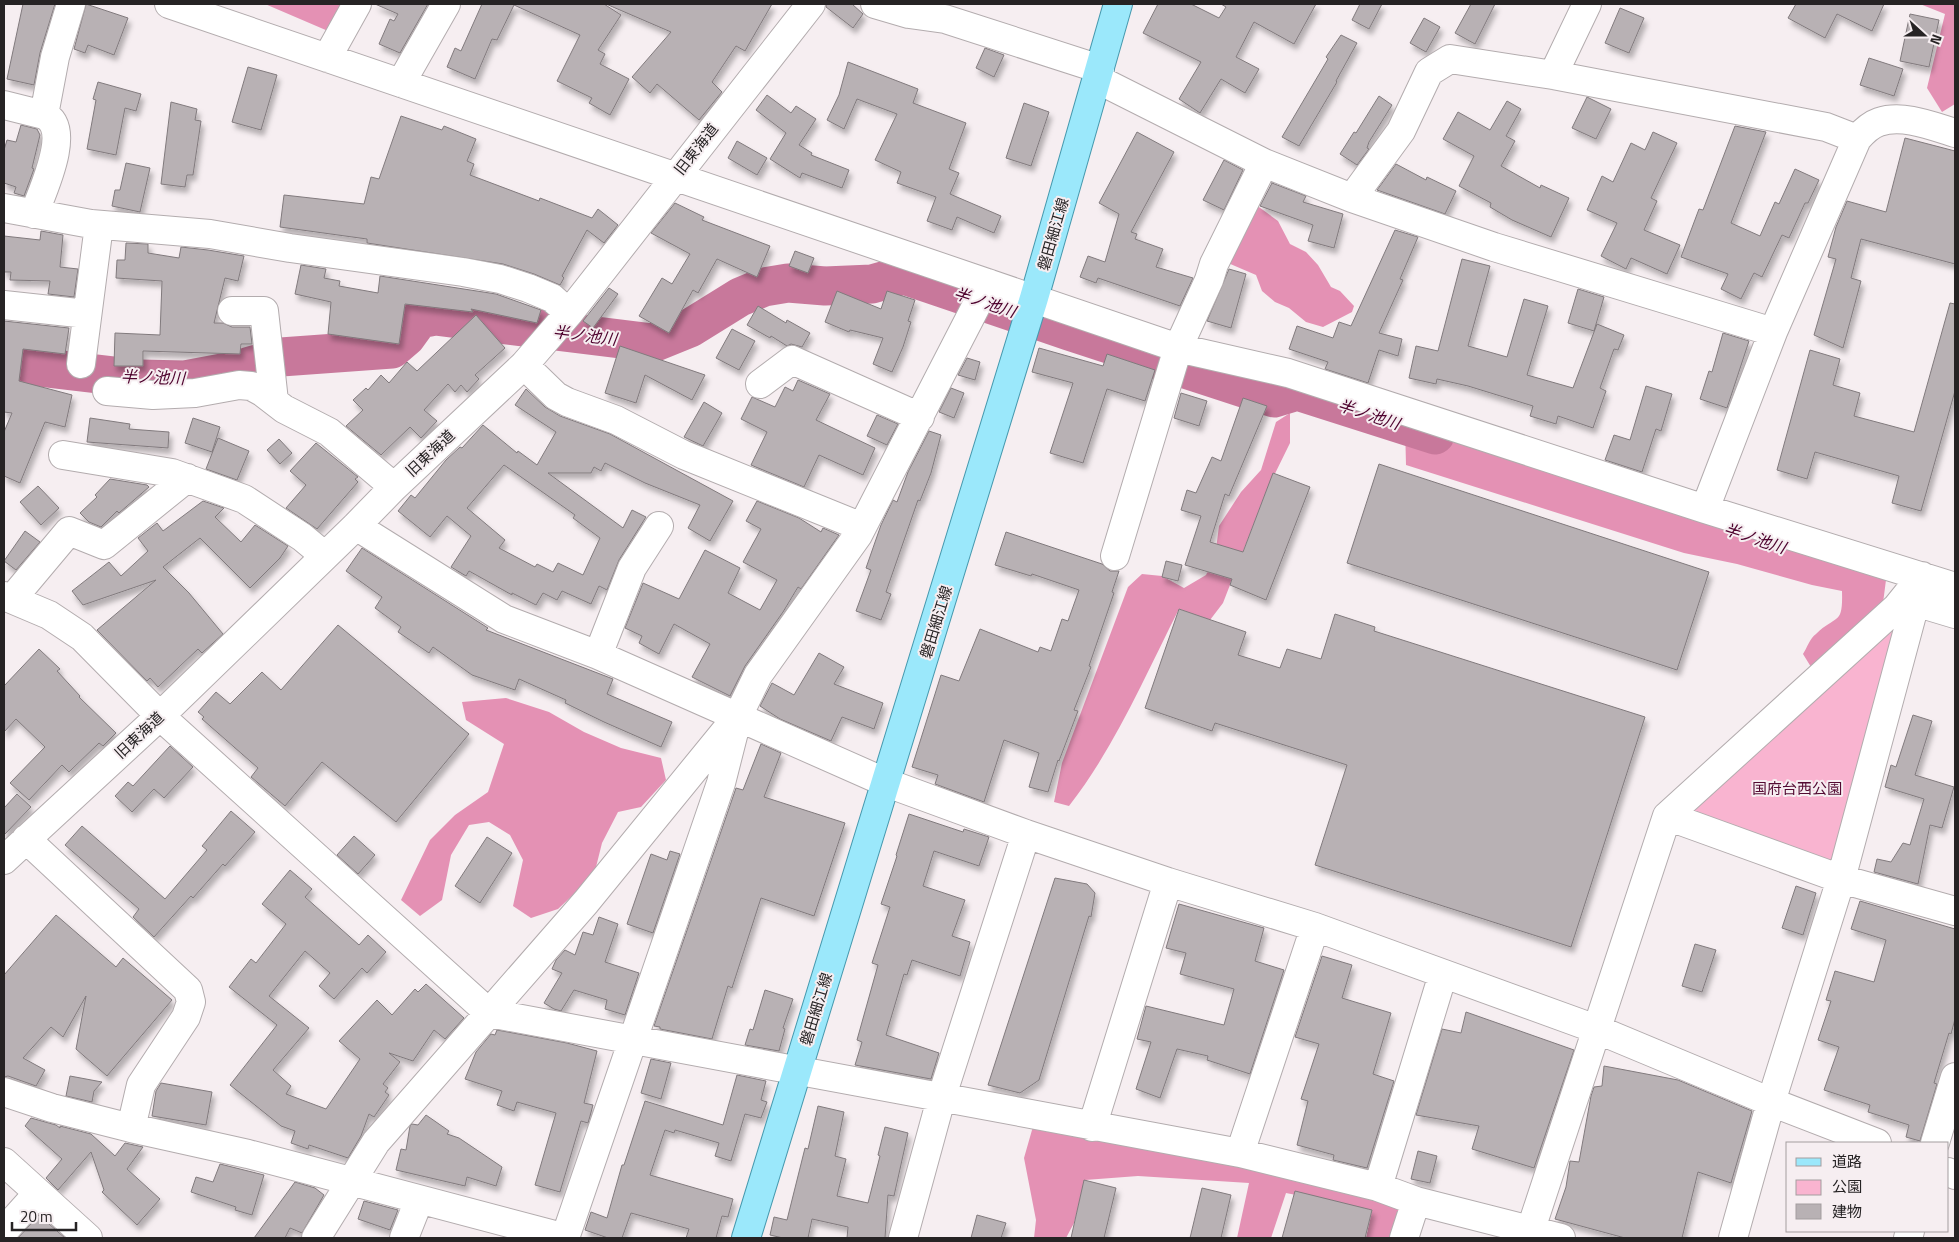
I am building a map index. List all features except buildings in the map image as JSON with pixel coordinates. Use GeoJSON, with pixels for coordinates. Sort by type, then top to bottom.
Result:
{"type":"FeatureCollection","features":[{"type":"Feature","properties":{"kind":"main road","name":"磐田細江線"},"geometry":{"type":"LineString","coordinates":[[746,1238],[887,783],[1034,298],[1118,4]]}},
{"type":"Feature","properties":{"kind":"street"},"geometry":{"type":"LineString","coordinates":[[44,115],[55,57],[70,4]]}},
{"type":"Feature","properties":{"kind":"street"},"geometry":{"type":"LineString","coordinates":[[169,4],[1178,348],[1288,373],[1955,588]]}},
{"type":"Feature","properties":{"kind":"street"},"geometry":{"type":"LineString","coordinates":[[327,58],[356,4]]}},
{"type":"Feature","properties":{"kind":"street"},"geometry":{"type":"LineString","coordinates":[[401,83],[446,4]]}},
{"type":"Feature","properties":{"kind":"street","name":"旧東海道"},"geometry":{"type":"LineString","coordinates":[[4,860],[160,716],[394,487],[524,364],[569,313],[810,4]]}},
{"type":"Feature","properties":{"kind":"street"},"geometry":{"type":"LineString","coordinates":[[875,4],[909,14],[945,19],[1099,74],[1264,163],[1352,198],[1494,247],[1773,332]]}},
{"type":"Feature","properties":{"kind":"street"},"geometry":{"type":"LineString","coordinates":[[1553,75],[1587,4]]}},
{"type":"Feature","properties":{"kind":"street"},"geometry":{"type":"LineString","coordinates":[[1352,198],[1401,131],[1429,72],[1450,59],[1553,75],[1826,127],[1857,139]]}},
{"type":"Feature","properties":{"kind":"street"},"geometry":{"type":"LineString","coordinates":[[4,105],[49,117],[55,126],[56,150],[34,214]]}},
{"type":"Feature","properties":{"kind":"street"},"geometry":{"type":"LineString","coordinates":[[1706,509],[1773,332],[1857,139],[1867,128],[1879,122],[1896,120],[1922,123],[1955,133]]}},
{"type":"Feature","properties":{"kind":"street"},"geometry":{"type":"LineString","coordinates":[[1116,556],[1178,348],[1209,280],[1214,264],[1264,163]]}},
{"type":"Feature","properties":{"kind":"street"},"geometry":{"type":"LineString","coordinates":[[4,208],[99,225],[210,234],[290,248],[463,272],[500,279],[528,288],[552,298],[569,313]]}},
{"type":"Feature","properties":{"kind":"street"},"geometry":{"type":"LineString","coordinates":[[80,364],[99,225]]}},
{"type":"Feature","properties":{"kind":"street"},"geometry":{"type":"LineString","coordinates":[[4,1092],[52,1108],[248,1154],[565,1238],[721,784],[738,716],[758,676],[862,527],[988,283]]}},
{"type":"Feature","properties":{"kind":"street"},"geometry":{"type":"LineString","coordinates":[[4,305],[87,314]]}},
{"type":"Feature","properties":{"kind":"street"},"geometry":{"type":"LineString","coordinates":[[232,311],[264,311],[274,401]]}},
{"type":"Feature","properties":{"kind":"street"},"geometry":{"type":"LineString","coordinates":[[760,384],[792,360],[920,417]]}},
{"type":"Feature","properties":{"kind":"street"},"geometry":{"type":"LineString","coordinates":[[524,364],[556,396],[567,402],[616,420],[684,455],[862,527]]}},
{"type":"Feature","properties":{"kind":"street"},"geometry":{"type":"LineString","coordinates":[[107,391],[153,396],[194,393],[239,385],[251,386],[284,409],[329,432],[394,487]]}},
{"type":"Feature","properties":{"kind":"street"},"geometry":{"type":"LineString","coordinates":[[63,455],[172,473],[244,499],[302,536],[325,556]]}},
{"type":"Feature","properties":{"kind":"street"},"geometry":{"type":"LineString","coordinates":[[187,478],[104,545],[69,531],[8,598],[49,615],[82,637],[160,716],[489,1013],[941,1099],[1240,1153],[1378,1187],[1416,1201],[1529,1234],[1561,1238]]}},
{"type":"Feature","properties":{"kind":"street"},"geometry":{"type":"LineString","coordinates":[[356,526],[504,619],[598,656],[887,783],[1026,834],[1168,882],[1315,927],[1596,1029],[1771,1102],[1874,1142]]}},
{"type":"Feature","properties":{"kind":"street"},"geometry":{"type":"LineString","coordinates":[[598,656],[632,568],[659,526]]}},
{"type":"Feature","properties":{"kind":"street"},"geometry":{"type":"LineString","coordinates":[[1733,1238],[1771,1102],[1841,879],[1922,576]]}},
{"type":"Feature","properties":{"kind":"street"},"geometry":{"type":"LineString","coordinates":[[1529,1234],[1667,816],[1897,607],[1922,576]]}},
{"type":"Feature","properties":{"kind":"street"},"geometry":{"type":"LineString","coordinates":[[1915,602],[1955,614]]}},
{"type":"Feature","properties":{"kind":"street"},"geometry":{"type":"LineString","coordinates":[[316,1238],[376,1142],[586,902],[738,716]]}},
{"type":"Feature","properties":{"kind":"street"},"geometry":{"type":"LineString","coordinates":[[1667,816],[1841,879],[1955,911]]}},
{"type":"Feature","properties":{"kind":"street"},"geometry":{"type":"LineString","coordinates":[[903,1238],[941,1099],[1026,834]]}},
{"type":"Feature","properties":{"kind":"street"},"geometry":{"type":"LineString","coordinates":[[26,840],[188,990],[191,1002],[186,1017],[141,1085],[131,1128]]}},
{"type":"Feature","properties":{"kind":"street"},"geometry":{"type":"LineString","coordinates":[[1092,1127],[1168,882]]}},
{"type":"Feature","properties":{"kind":"street"},"geometry":{"type":"LineString","coordinates":[[1240,1153],[1315,927]]}},
{"type":"Feature","properties":{"kind":"street"},"geometry":{"type":"LineString","coordinates":[[1378,1187],[1443,974]]}},
{"type":"Feature","properties":{"kind":"street"},"geometry":{"type":"LineString","coordinates":[[1935,1142],[1955,1077]]}},
{"type":"Feature","properties":{"kind":"street"},"geometry":{"type":"LineString","coordinates":[[4,1162],[88,1238]]}},
{"type":"Feature","properties":{"kind":"street"},"geometry":{"type":"LineString","coordinates":[[4,1231],[38,1193]]}},
{"type":"Feature","properties":{"kind":"street"},"geometry":{"type":"LineString","coordinates":[[404,1238],[419,1200]]}},
{"type":"Feature","properties":{"kind":"street"},"geometry":{"type":"LineString","coordinates":[[1404,1238],[1416,1201]]}},
{"type":"Feature","properties":{"kind":"green space","name":"国府台西公園"},"geometry":{"type":"Polygon","coordinates":[[[1897,613],[1909,618],[1842,860],[1827,865],[1684,817],[1897,613]]]}},
{"type":"Feature","properties":{"kind":"shaded area"},"geometry":{"type":"Polygon","coordinates":[[[265,4],[343,4],[328,31],[265,4]]]}},
{"type":"Feature","properties":{"kind":"shaded area"},"geometry":{"type":"Polygon","coordinates":[[[1920,4],[1955,4],[1955,104],[1942,112],[1927,88],[1945,14],[1920,4]]]}},
{"type":"Feature","properties":{"kind":"shaded area"},"geometry":{"type":"Polygon","coordinates":[[[1252,202],[1278,221],[1290,244],[1306,252],[1318,265],[1331,287],[1340,291],[1354,306],[1352,312],[1323,327],[1306,322],[1289,308],[1275,302],[1262,291],[1256,275],[1221,260],[1252,202]]]}},
{"type":"Feature","properties":{"kind":"shaded area"},"geometry":{"type":"Polygon","coordinates":[[[1290,413],[1290,443],[1266,492],[1223,603],[1210,620],[1179,609],[1101,760],[1069,806],[1054,802],[1062,763],[1128,587],[1142,574],[1162,576],[1184,588],[1206,575],[1215,557],[1219,526],[1241,492],[1261,470],[1276,422],[1290,413]]]}},
{"type":"Feature","properties":{"kind":"shaded area"},"geometry":{"type":"Polygon","coordinates":[[[1405,425],[1886,580],[1883,603],[1840,659],[1811,667],[1803,654],[1814,636],[1840,615],[1842,591],[1812,585],[1737,564],[1684,553],[1406,465],[1405,425]]]}},
{"type":"Feature","properties":{"kind":"shaded area"},"geometry":{"type":"Polygon","coordinates":[[[506,698],[549,712],[584,732],[621,748],[661,758],[666,780],[641,807],[618,812],[602,843],[594,875],[558,909],[531,918],[513,906],[523,860],[510,835],[489,822],[469,825],[451,855],[442,900],[420,916],[401,900],[430,840],[455,815],[488,792],[504,744],[466,720],[462,702],[506,698]]]}},
{"type":"Feature","properties":{"kind":"shaded area"},"geometry":{"type":"Polygon","coordinates":[[[1036,1116],[1409,1203],[1399,1238],[1366,1238],[1372,1210],[1286,1193],[1271,1238],[1237,1238],[1249,1183],[1138,1176],[1085,1180],[1074,1223],[1066,1238],[1034,1238],[1036,1220],[1024,1158],[1036,1116]]]}},
{"type":"Feature","properties":{"kind":"waterway","name":"半ノ池川"},"geometry":{"type":"LineString","coordinates":[[4,363],[140,379],[185,380],[233,371],[281,357],[392,349],[406,337],[419,319],[435,316],[653,343],[690,328],[740,297],[764,287],[788,283],[825,286],[872,284],[904,275],[1274,398],[1297,391],[1435,435]]}}]}
